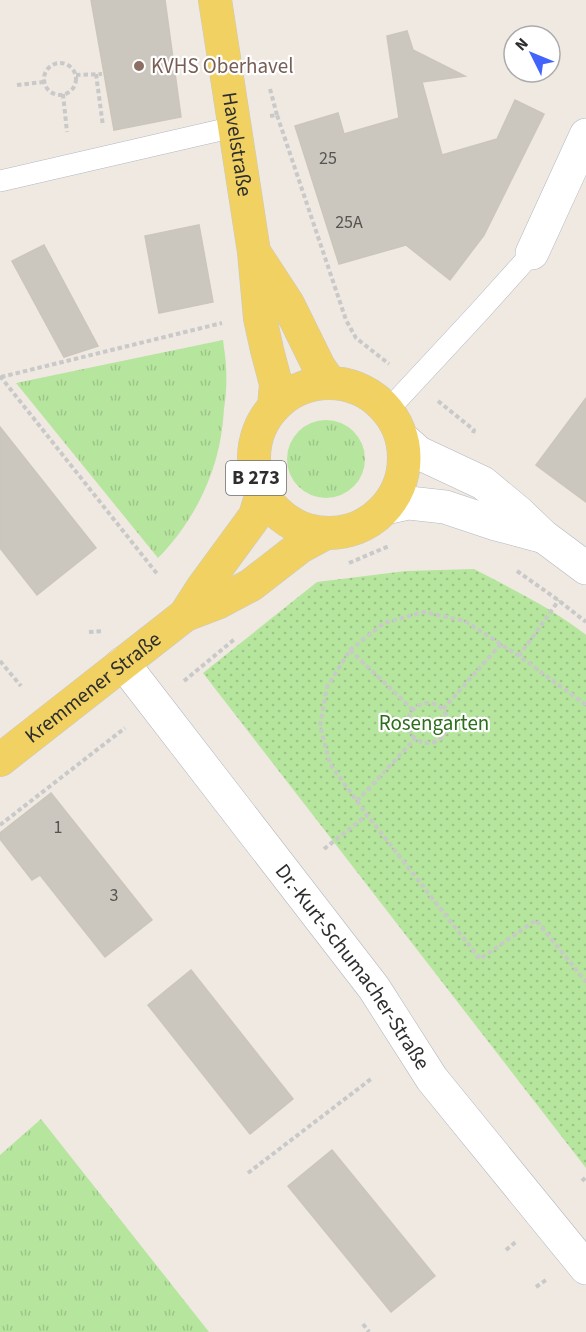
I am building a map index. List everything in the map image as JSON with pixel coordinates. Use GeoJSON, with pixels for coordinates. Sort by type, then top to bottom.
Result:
{"type":"FeatureCollection","features":[{"type":"Feature","properties":{"kind":"main road","name":"Havelstraße"},"geometry":{"type":"LineString","coordinates":[[215,0],[254,252],[260,318],[276,384],[274,407]]}},
{"type":"Feature","properties":{"kind":"main road","name":"Havelstraße"},"geometry":{"type":"LineString","coordinates":[[254,252],[288,304],[319,367],[330,383]]}},
{"type":"Feature","properties":{"kind":"main road","name":"B 273"},"geometry":{"type":"LineString","coordinates":[[330,383],[357,387],[379,401],[395,424],[405,451],[405,463],[399,487],[386,508],[370,521],[352,530],[324,534],[288,522],[269,504],[262,493],[255,472],[254,448],[261,426],[274,407],[306,386],[330,383]]}},
{"type":"Feature","properties":{"kind":"main road","name":"Kremmener Straße"},"geometry":{"type":"LineString","coordinates":[[185,615],[255,516],[262,493]]}},
{"type":"Feature","properties":{"kind":"main road","name":"Kremmener Straße"},"geometry":{"type":"LineString","coordinates":[[0,760],[185,615],[219,602],[251,585],[300,547],[324,534]]}},
{"type":"Feature","properties":{"kind":"street"},"geometry":{"type":"LineString","coordinates":[[532,253],[586,135]]}},
{"type":"Feature","properties":{"kind":"street"},"geometry":{"type":"LineString","coordinates":[[395,424],[420,453],[483,483],[543,536],[586,568]]}},
{"type":"Feature","properties":{"kind":"street"},"geometry":{"type":"LineString","coordinates":[[386,508],[409,503],[446,507],[488,522],[543,536]]}},
{"type":"Feature","properties":{"kind":"street","name":"Dr.-Kurt-Schumacher-Straße"},"geometry":{"type":"LineString","coordinates":[[123,663],[374,988],[432,1079],[586,1268]]}},
{"type":"Feature","properties":{"kind":"lane"},"geometry":{"type":"LineString","coordinates":[[0,181],[234,127]]}},
{"type":"Feature","properties":{"kind":"lane"},"geometry":{"type":"LineString","coordinates":[[395,424],[479,312],[532,253]]}},
{"type":"Feature","properties":{"kind":"path"},"geometry":{"type":"LineString","coordinates":[[57,63],[67,64],[76,75],[76,83],[72,90],[63,94],[54,94],[47,89],[44,82],[49,66],[57,63]]}},
{"type":"Feature","properties":{"kind":"path"},"geometry":{"type":"LineString","coordinates":[[96,74],[108,156]]}},
{"type":"Feature","properties":{"kind":"path"},"geometry":{"type":"LineString","coordinates":[[76,75],[102,74]]}},
{"type":"Feature","properties":{"kind":"path"},"geometry":{"type":"LineString","coordinates":[[17,85],[44,82]]}},
{"type":"Feature","properties":{"kind":"path"},"geometry":{"type":"LineString","coordinates":[[63,94],[71,165]]}},
{"type":"Feature","properties":{"kind":"path"},"geometry":{"type":"LineString","coordinates":[[234,127],[277,115],[346,320]]}},
{"type":"Feature","properties":{"kind":"path"},"geometry":{"type":"LineString","coordinates":[[158,575],[1,376],[227,322]]}},
{"type":"Feature","properties":{"kind":"path"},"geometry":{"type":"LineString","coordinates":[[346,565],[394,544]]}},
{"type":"Feature","properties":{"kind":"path"},"geometry":{"type":"LineString","coordinates":[[515,569],[586,622]]}},
{"type":"Feature","properties":{"kind":"path"},"geometry":{"type":"LineString","coordinates":[[519,656],[551,610]]}},
{"type":"Feature","properties":{"kind":"path"},"geometry":{"type":"LineString","coordinates":[[586,705],[519,656],[465,621],[424,612],[384,622],[350,650],[327,687],[320,726],[330,764],[480,959],[536,920],[586,982]]}},
{"type":"Feature","properties":{"kind":"path"},"geometry":{"type":"LineString","coordinates":[[191,675],[244,631]]}},
{"type":"Feature","properties":{"kind":"path"},"geometry":{"type":"LineString","coordinates":[[443,709],[501,644]]}},
{"type":"Feature","properties":{"kind":"path"},"geometry":{"type":"LineString","coordinates":[[350,650],[413,710]]}},
{"type":"Feature","properties":{"kind":"path"},"geometry":{"type":"LineString","coordinates":[[0,661],[21,686]]}},
{"type":"Feature","properties":{"kind":"path"},"geometry":{"type":"LineString","coordinates":[[424,703],[430,703],[443,709],[447,714],[449,728],[441,740],[428,744],[415,739],[408,729],[409,716],[413,710],[424,703]]}},
{"type":"Feature","properties":{"kind":"path"},"geometry":{"type":"LineString","coordinates":[[0,825],[131,724]]}},
{"type":"Feature","properties":{"kind":"path"},"geometry":{"type":"LineString","coordinates":[[357,801],[415,739]]}},
{"type":"Feature","properties":{"kind":"path"},"geometry":{"type":"LineString","coordinates":[[324,849],[367,815]]}},
{"type":"Feature","properties":{"kind":"path"},"geometry":{"type":"LineString","coordinates":[[248,1173],[371,1078]]}},
{"type":"Feature","properties":{"kind":"path"},"geometry":{"type":"LineString","coordinates":[[363,1324],[369,1332]]}},
{"type":"Feature","properties":{"kind":"green space"},"geometry":{"type":"Polygon","coordinates":[[[223,340],[226,389],[222,432],[213,469],[186,523],[158,558],[16,383],[223,340]]]}},
{"type":"Feature","properties":{"kind":"green space"},"geometry":{"type":"Polygon","coordinates":[[[326,420],[341,423],[353,432],[362,444],[365,459],[362,474],[353,486],[341,495],[326,498],[311,495],[299,486],[290,474],[287,459],[290,444],[299,432],[311,423],[326,420]]]}},
{"type":"Feature","properties":{"kind":"green space","name":"Rosengarten"},"geometry":{"type":"Polygon","coordinates":[[[474,569],[546,608],[586,635],[586,1168],[203,673],[317,582],[406,571],[474,569]]]}},
{"type":"Feature","properties":{"kind":"green space"},"geometry":{"type":"Polygon","coordinates":[[[41,1119],[209,1332],[0,1332],[0,1155],[41,1119]]]}},
{"type":"Feature","properties":{"kind":"building","name":"KVHS Oberhavel"},"geometry":{"type":"Polygon","coordinates":[[[91,0],[165,0],[181,117],[114,130],[91,0]]]}},
{"type":"Feature","properties":{"kind":"building"},"geometry":{"type":"Polygon","coordinates":[[[407,31],[413,50],[465,76],[422,82],[442,155],[497,139],[515,100],[544,114],[484,235],[450,280],[406,245],[339,264],[295,126],[338,113],[344,134],[399,118],[387,36],[407,31]]]}},
{"type":"Feature","properties":{"kind":"building"},"geometry":{"type":"Polygon","coordinates":[[[199,225],[213,302],[159,313],[145,236],[199,225]]]}},
{"type":"Feature","properties":{"kind":"building"},"geometry":{"type":"Polygon","coordinates":[[[44,245],[98,346],[64,357],[12,261],[44,245]]]}},
{"type":"Feature","properties":{"kind":"building"},"geometry":{"type":"Polygon","coordinates":[[[586,398],[586,502],[536,465],[586,398]]]}},
{"type":"Feature","properties":{"kind":"building"},"geometry":{"type":"Polygon","coordinates":[[[0,427],[96,548],[37,595],[0,548],[0,427]]]}},
{"type":"Feature","properties":{"kind":"building"},"geometry":{"type":"Polygon","coordinates":[[[51,793],[152,920],[105,957],[40,875],[32,880],[0,839],[0,833],[51,793]]]}},
{"type":"Feature","properties":{"kind":"building"},"geometry":{"type":"Polygon","coordinates":[[[191,970],[293,1099],[250,1134],[148,1005],[191,970]]]}},
{"type":"Feature","properties":{"kind":"building"},"geometry":{"type":"Polygon","coordinates":[[[332,1150],[435,1276],[391,1312],[288,1186],[332,1150]]]}},
{"type":"Feature","properties":{"kind":"place","name":"KVHS Oberhavel"},"geometry":{"type":"Point","coordinates":[139,66]}}]}
